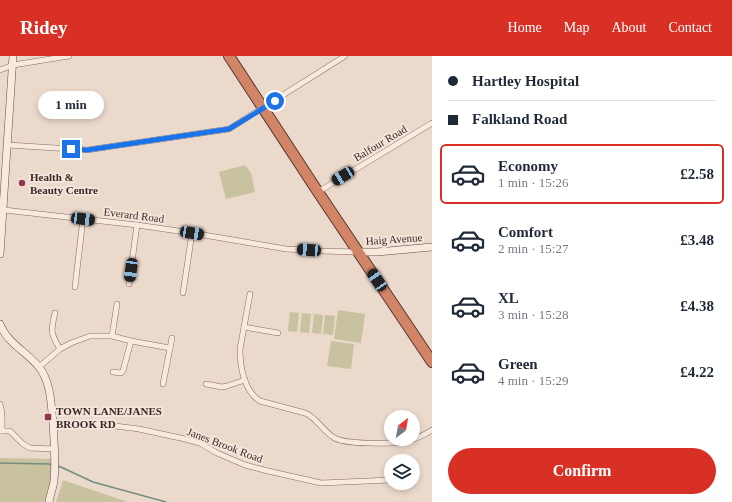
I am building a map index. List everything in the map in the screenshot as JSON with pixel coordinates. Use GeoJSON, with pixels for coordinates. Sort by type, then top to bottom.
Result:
{"type":"FeatureCollection","features":[{"type":"Feature","properties":{"kind":"highway"},"geometry":{"type":"LineString","coordinates":[[229,56],[432,362]]}},
{"type":"Feature","properties":{"kind":"street"},"geometry":{"type":"LineString","coordinates":[[0,254],[14,56]]}},
{"type":"Feature","properties":{"kind":"street"},"geometry":{"type":"LineString","coordinates":[[0,70],[13,65],[69,56]]}},
{"type":"Feature","properties":{"kind":"street"},"geometry":{"type":"LineString","coordinates":[[8,145],[87,150],[229,129],[345,56]]}},
{"type":"Feature","properties":{"kind":"street","name":"Balfour Road"},"geometry":{"type":"LineString","coordinates":[[318,192],[432,123]]}},
{"type":"Feature","properties":{"kind":"street","name":"Everard Road"},"geometry":{"type":"LineString","coordinates":[[4,210],[138,225],[286,248],[358,252]]}},
{"type":"Feature","properties":{"kind":"street"},"geometry":{"type":"LineString","coordinates":[[75,287],[83,219]]}},
{"type":"Feature","properties":{"kind":"street"},"geometry":{"type":"LineString","coordinates":[[129,284],[138,225]]}},
{"type":"Feature","properties":{"kind":"street"},"geometry":{"type":"LineString","coordinates":[[183,293],[192,233]]}},
{"type":"Feature","properties":{"kind":"street","name":"Haig Avenue"},"geometry":{"type":"LineString","coordinates":[[358,252],[377,252],[432,247]]}},
{"type":"Feature","properties":{"kind":"street"},"geometry":{"type":"LineString","coordinates":[[250,294],[240,349],[240,358],[245,380],[251,393],[260,401],[311,415],[332,437],[339,440],[369,443],[406,442],[419,438],[432,430]]}},
{"type":"Feature","properties":{"kind":"street"},"geometry":{"type":"LineString","coordinates":[[112,336],[117,304]]}},
{"type":"Feature","properties":{"kind":"street"},"geometry":{"type":"LineString","coordinates":[[55,312],[52,334],[60,349]]}},
{"type":"Feature","properties":{"kind":"street"},"geometry":{"type":"LineString","coordinates":[[0,324],[6,336],[39,367],[44,375],[49,392],[52,407],[55,449],[54,481],[49,502]]}},
{"type":"Feature","properties":{"kind":"street"},"geometry":{"type":"LineString","coordinates":[[244,327],[278,333]]}},
{"type":"Feature","properties":{"kind":"street"},"geometry":{"type":"LineString","coordinates":[[39,367],[60,349],[90,336],[112,336],[170,348]]}},
{"type":"Feature","properties":{"kind":"street"},"geometry":{"type":"LineString","coordinates":[[163,384],[172,338]]}},
{"type":"Feature","properties":{"kind":"street"},"geometry":{"type":"LineString","coordinates":[[113,372],[121,373],[123,371],[132,341]]}},
{"type":"Feature","properties":{"kind":"street"},"geometry":{"type":"LineString","coordinates":[[206,384],[222,387],[245,380]]}},
{"type":"Feature","properties":{"kind":"street"},"geometry":{"type":"LineString","coordinates":[[0,404],[3,419],[1,431],[10,432],[23,444],[30,448],[55,449]]}},
{"type":"Feature","properties":{"kind":"street","name":"Janes Brook Road"},"geometry":{"type":"LineString","coordinates":[[53,424],[99,424],[139,429],[185,439],[200,444],[245,465],[321,483],[384,480]]}},
{"type":"Feature","properties":{"kind":"shaded area"},"geometry":{"type":"Polygon","coordinates":[[[245,165],[251,173],[255,192],[226,199],[219,172],[245,165]]]}},
{"type":"Feature","properties":{"kind":"shaded area"},"geometry":{"type":"Polygon","coordinates":[[[338,310],[365,314],[361,343],[334,339],[338,310]]]}},
{"type":"Feature","properties":{"kind":"shaded area"},"geometry":{"type":"Polygon","coordinates":[[[290,312],[299,313],[297,332],[288,331],[290,312]]]}},
{"type":"Feature","properties":{"kind":"shaded area"},"geometry":{"type":"Polygon","coordinates":[[[302,313],[311,314],[309,333],[300,332],[302,313]]]}},
{"type":"Feature","properties":{"kind":"shaded area"},"geometry":{"type":"Polygon","coordinates":[[[314,314],[323,315],[321,334],[312,333],[314,314]]]}},
{"type":"Feature","properties":{"kind":"shaded area"},"geometry":{"type":"Polygon","coordinates":[[[325,315],[335,316],[333,335],[323,334],[325,315]]]}},
{"type":"Feature","properties":{"kind":"shaded area"},"geometry":{"type":"Polygon","coordinates":[[[331,341],[354,344],[351,369],[327,366],[331,341]]]}},
{"type":"Feature","properties":{"kind":"shaded area"},"geometry":{"type":"Polygon","coordinates":[[[0,458],[54,459],[54,481],[46,502],[0,502],[0,458]]]}},
{"type":"Feature","properties":{"kind":"shaded area"},"geometry":{"type":"Polygon","coordinates":[[[63,480],[128,502],[56,502],[63,480]]]}},
{"type":"Feature","properties":{"kind":"waterway"},"geometry":{"type":"LineString","coordinates":[[0,463],[52,465]]}},
{"type":"Feature","properties":{"kind":"waterway"},"geometry":{"type":"LineString","coordinates":[[58,466],[93,482],[166,502]]}},
{"type":"Feature","properties":{"kind":"place","name":"Health & Beauty Centre"},"geometry":{"type":"Point","coordinates":[22,183]}},
{"type":"Feature","properties":{"kind":"place","name":"TOWN LANE/JANES BROOK RD"},"geometry":{"type":"Point","coordinates":[48,417]}},
{"type":"Feature","properties":{"kind":"route"},"geometry":{"type":"LineString","coordinates":[[71,149],[87,150],[229,129],[275,101]]}}]}
